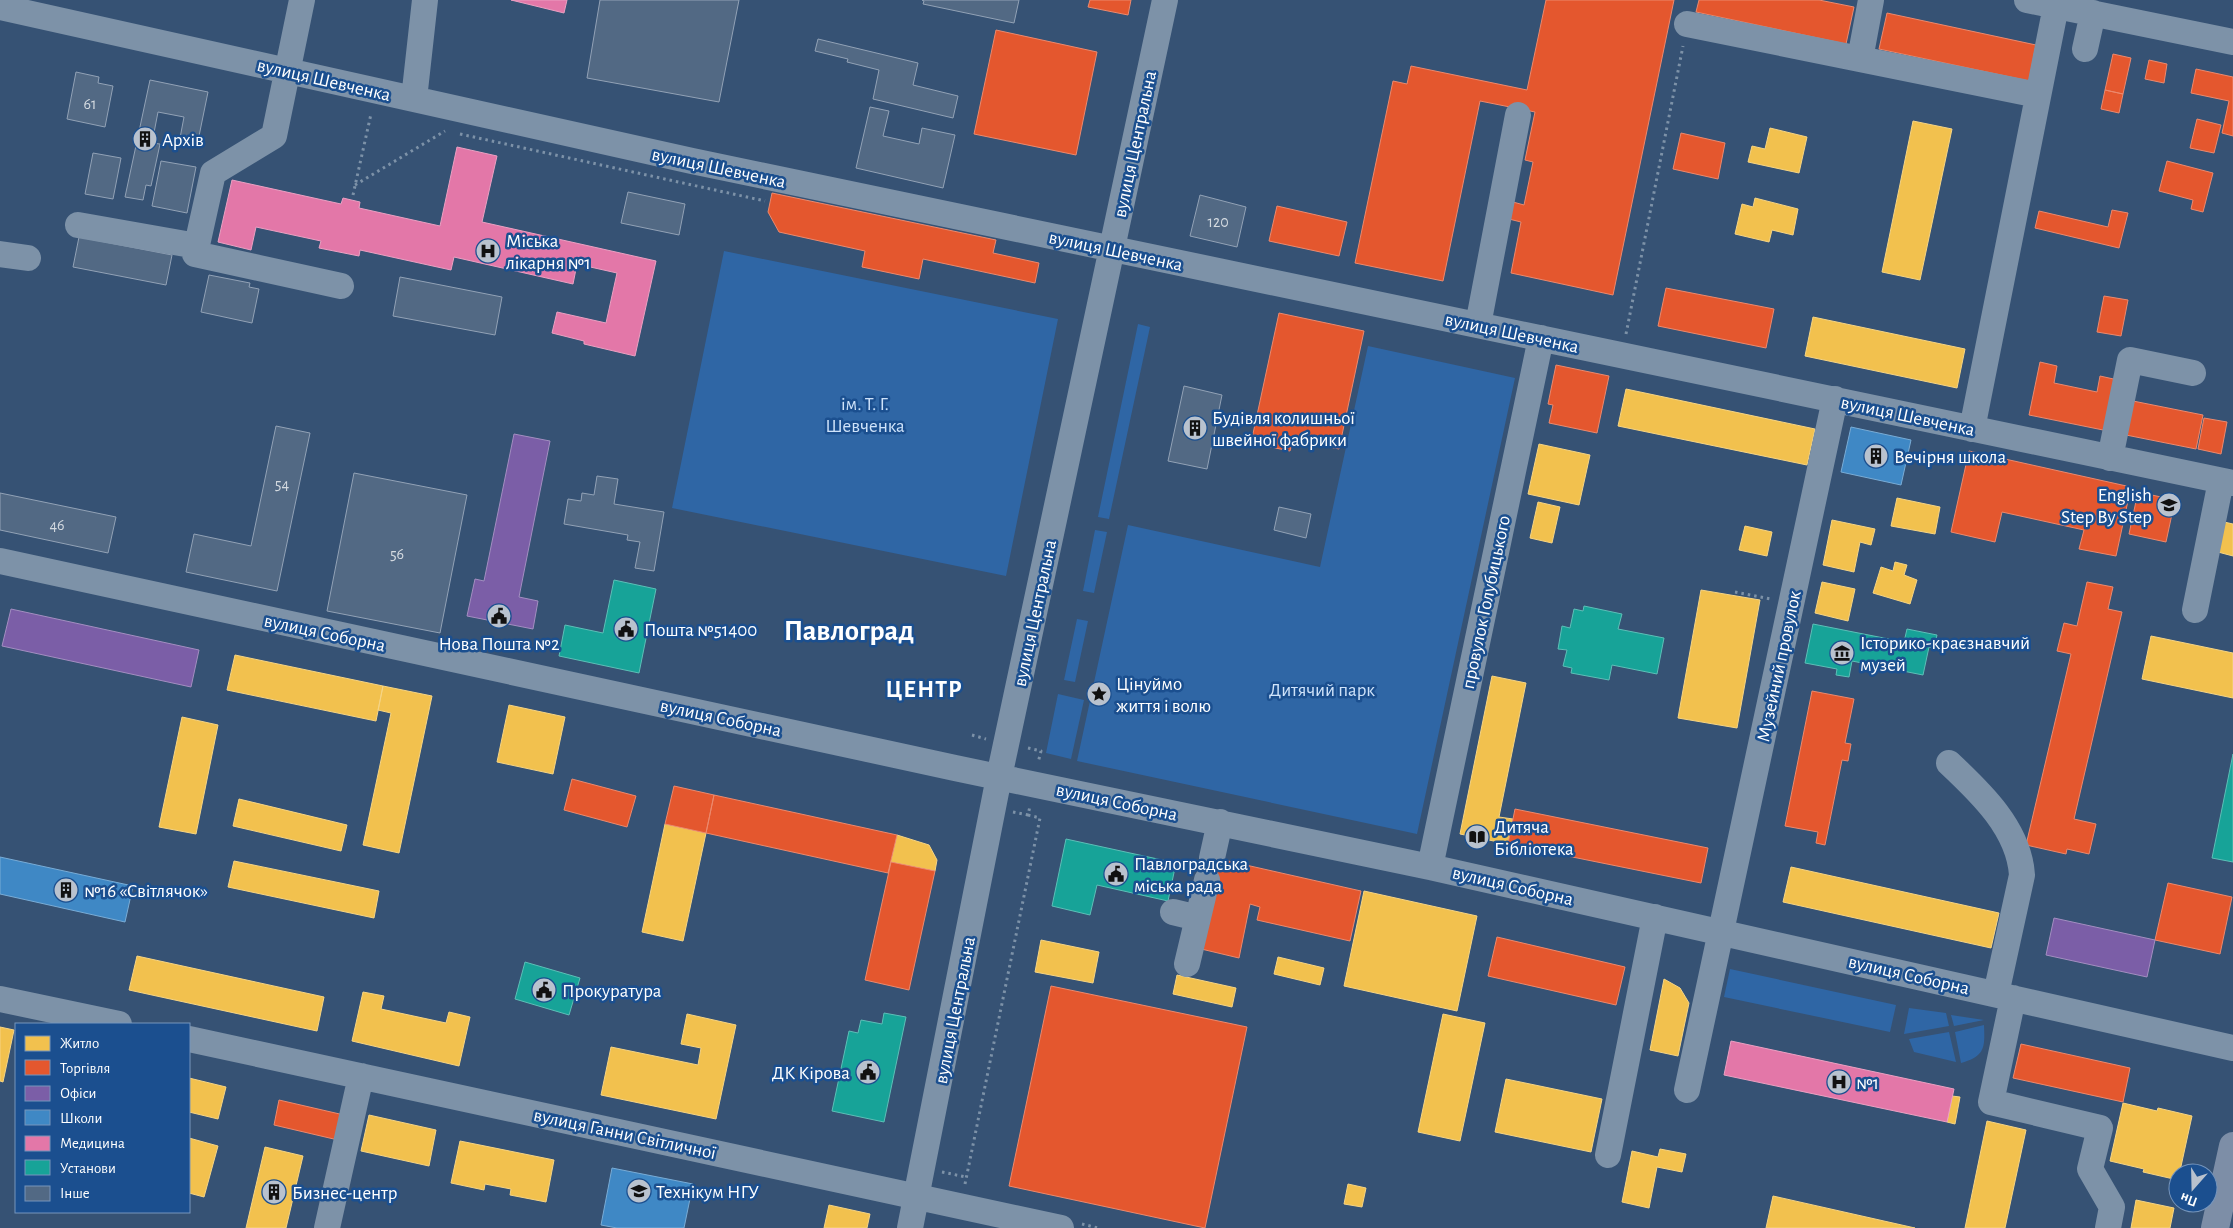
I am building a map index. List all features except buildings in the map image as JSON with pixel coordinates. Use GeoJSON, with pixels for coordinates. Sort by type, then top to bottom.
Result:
{"type":"FeatureCollection","features":[{"type":"Feature","properties":{"kind":"main road"},"geometry":{"type":"LineString","coordinates":[[2215,1228],[2233,1146]]}},
{"type":"Feature","properties":{"kind":"street"},"geometry":{"type":"LineString","coordinates":[[302,0],[289,71],[274,136],[213,173],[195,254],[342,286]]}},
{"type":"Feature","properties":{"kind":"street"},"geometry":{"type":"LineString","coordinates":[[414,99],[425,0]]}},
{"type":"Feature","properties":{"kind":"street","name":"вулиця Центральна"},"geometry":{"type":"LineString","coordinates":[[910,1228],[999,777],[1165,0]]}},
{"type":"Feature","properties":{"kind":"street"},"geometry":{"type":"LineString","coordinates":[[1860,59],[1871,0]]}},
{"type":"Feature","properties":{"kind":"street"},"geometry":{"type":"LineString","coordinates":[[2027,0],[2233,42]]}},
{"type":"Feature","properties":{"kind":"street","name":"вулиця Шевченка"},"geometry":{"type":"LineString","coordinates":[[3,5],[692,161],[2227,482]]}},
{"type":"Feature","properties":{"kind":"street"},"geometry":{"type":"LineString","coordinates":[[1972,429],[2056,6]]}},
{"type":"Feature","properties":{"kind":"street"},"geometry":{"type":"LineString","coordinates":[[2085,49],[2093,13]]}},
{"type":"Feature","properties":{"kind":"street"},"geometry":{"type":"LineString","coordinates":[[1687,24],[2038,95]]}},
{"type":"Feature","properties":{"kind":"street"},"geometry":{"type":"LineString","coordinates":[[1478,325],[1518,115]]}},
{"type":"Feature","properties":{"kind":"street"},"geometry":{"type":"LineString","coordinates":[[78,225],[197,246]]}},
{"type":"Feature","properties":{"kind":"street"},"geometry":{"type":"LineString","coordinates":[[0,254],[28,258]]}},
{"type":"Feature","properties":{"kind":"street","name":"провулок Голубицького"},"geometry":{"type":"LineString","coordinates":[[1430,866],[1541,338]]}},
{"type":"Feature","properties":{"kind":"street"},"geometry":{"type":"LineString","coordinates":[[2110,458],[2130,360],[2193,373]]}},
{"type":"Feature","properties":{"kind":"street","name":"Музейний провулок"},"geometry":{"type":"LineString","coordinates":[[1687,1090],[1835,399]]}},
{"type":"Feature","properties":{"kind":"street"},"geometry":{"type":"LineString","coordinates":[[2195,610],[2227,482]]}},
{"type":"Feature","properties":{"kind":"street","name":"вулиця Соборна"},"geometry":{"type":"LineString","coordinates":[[0,561],[999,777],[1430,866],[2233,1048]]}},
{"type":"Feature","properties":{"kind":"street"},"geometry":{"type":"LineString","coordinates":[[1949,764],[1969,782],[2008,829],[2016,844],[2021,861],[2022,875],[1991,1102],[2100,1128],[2090,1169],[2112,1208],[2108,1228]]}},
{"type":"Feature","properties":{"kind":"street"},"geometry":{"type":"LineString","coordinates":[[1187,964],[1220,822]]}},
{"type":"Feature","properties":{"kind":"street"},"geometry":{"type":"LineString","coordinates":[[1173,912],[1198,918]]}},
{"type":"Feature","properties":{"kind":"street"},"geometry":{"type":"LineString","coordinates":[[1608,1155],[1655,917]]}},
{"type":"Feature","properties":{"kind":"street"},"geometry":{"type":"LineString","coordinates":[[0,998],[114,1023]]}},
{"type":"Feature","properties":{"kind":"street","name":"вулиця Ганни Світличної"},"geometry":{"type":"LineString","coordinates":[[190,1039],[917,1196],[1070,1226]]}},
{"type":"Feature","properties":{"kind":"street"},"geometry":{"type":"LineString","coordinates":[[327,1228],[362,1076]]}},
{"type":"Feature","properties":{"kind":"path"},"geometry":{"type":"LineString","coordinates":[[1622,354],[1687,24]]}},
{"type":"Feature","properties":{"kind":"path"},"geometry":{"type":"LineString","coordinates":[[353,195],[371,114]]}},
{"type":"Feature","properties":{"kind":"path"},"geometry":{"type":"LineString","coordinates":[[355,185],[445,131]]}},
{"type":"Feature","properties":{"kind":"path"},"geometry":{"type":"LineString","coordinates":[[1735,592],[1792,603]]}},
{"type":"Feature","properties":{"kind":"path"},"geometry":{"type":"LineString","coordinates":[[972,734],[986,740]]}},
{"type":"Feature","properties":{"kind":"path"},"geometry":{"type":"LineString","coordinates":[[1025,748],[1041,751],[1038,766]]}},
{"type":"Feature","properties":{"kind":"path"},"geometry":{"type":"LineString","coordinates":[[1028,815],[1030,803]]}},
{"type":"Feature","properties":{"kind":"path"},"geometry":{"type":"LineString","coordinates":[[964,1190],[1040,818],[1010,811]]}},
{"type":"Feature","properties":{"kind":"path"},"geometry":{"type":"LineString","coordinates":[[937,1171],[966,1177]]}},
{"type":"Feature","properties":{"kind":"path"},"geometry":{"type":"LineString","coordinates":[[1070,1226],[1098,1228]]}},
{"type":"Feature","properties":{"kind":"green space","name":"ім. Т. Г. Шевченка"},"geometry":{"type":"Polygon","coordinates":[[[724,251],[1058,319],[1006,576],[672,508],[724,251]]]}},
{"type":"Feature","properties":{"kind":"green space"},"geometry":{"type":"Polygon","coordinates":[[[1138,324],[1150,327],[1109,519],[1098,517],[1138,324]]]}},
{"type":"Feature","properties":{"kind":"green space","name":"Дитячий парк"},"geometry":{"type":"Polygon","coordinates":[[[1368,346],[1515,378],[1417,834],[1077,761],[1128,525],[1320,567],[1368,346]]]}},
{"type":"Feature","properties":{"kind":"green space"},"geometry":{"type":"Polygon","coordinates":[[[1095,530],[1107,532],[1094,593],[1083,591],[1095,530]]]}},
{"type":"Feature","properties":{"kind":"green space"},"geometry":{"type":"Polygon","coordinates":[[[1077,619],[1088,621],[1075,682],[1064,680],[1077,619]]]}},
{"type":"Feature","properties":{"kind":"green space"},"geometry":{"type":"Polygon","coordinates":[[[1058,694],[1084,700],[1071,759],[1046,753],[1058,694]]]}},
{"type":"Feature","properties":{"kind":"green space"},"geometry":{"type":"Polygon","coordinates":[[[1730,969],[1896,1005],[1890,1032],[1724,997],[1730,969]]]}},
{"type":"Feature","properties":{"kind":"green space"},"geometry":{"type":"Polygon","coordinates":[[[1909,1008],[1946,1013],[1949,1026],[1904,1034],[1909,1008]]]}},
{"type":"Feature","properties":{"kind":"green space"},"geometry":{"type":"Polygon","coordinates":[[[1951,1015],[1984,1020],[1954,1026],[1951,1015]]]}},
{"type":"Feature","properties":{"kind":"green space"},"geometry":{"type":"Polygon","coordinates":[[[1984,1025],[1982,1050],[1975,1057],[1961,1063],[1955,1032],[1984,1025]]]}},
{"type":"Feature","properties":{"kind":"green space"},"geometry":{"type":"Polygon","coordinates":[[[1949,1032],[1956,1062],[1914,1052],[1909,1039],[1949,1032]]]}},
{"type":"Feature","properties":{"kind":"place","name":"Архів"},"geometry":{"type":"Point","coordinates":[145,139]}},
{"type":"Feature","properties":{"kind":"place","name":"Міська лікарня №1"},"geometry":{"type":"Point","coordinates":[488,251]}},
{"type":"Feature","properties":{"kind":"place","name":"Будівля колишньої швейної фабрики"},"geometry":{"type":"Point","coordinates":[1195,428]}},
{"type":"Feature","properties":{"kind":"place","name":"Вечірня школа"},"geometry":{"type":"Point","coordinates":[1876,456]}},
{"type":"Feature","properties":{"kind":"place","name":"English Step By Step"},"geometry":{"type":"Point","coordinates":[2169,505]}},
{"type":"Feature","properties":{"kind":"place","name":"Нова Пошта №2"},"geometry":{"type":"Point","coordinates":[499,616]}},
{"type":"Feature","properties":{"kind":"place","name":"Пошта №51400"},"geometry":{"type":"Point","coordinates":[626,629]}},
{"type":"Feature","properties":{"kind":"place","name":"Історико-краєзнавчий музей"},"geometry":{"type":"Point","coordinates":[1842,653]}},
{"type":"Feature","properties":{"kind":"place","name":"Цінуймо життя і волю"},"geometry":{"type":"Point","coordinates":[1099,694]}},
{"type":"Feature","properties":{"kind":"place","name":"Дитяча Бiблiотека"},"geometry":{"type":"Point","coordinates":[1477,837]}},
{"type":"Feature","properties":{"kind":"place","name":"Павлоградська міська рада"},"geometry":{"type":"Point","coordinates":[1116,874]}},
{"type":"Feature","properties":{"kind":"place","name":"№16 «Світлячок»"},"geometry":{"type":"Point","coordinates":[66,890]}},
{"type":"Feature","properties":{"kind":"place","name":"Прокуратура"},"geometry":{"type":"Point","coordinates":[544,990]}},
{"type":"Feature","properties":{"kind":"place","name":"ДК Кірова"},"geometry":{"type":"Point","coordinates":[868,1072]}},
{"type":"Feature","properties":{"kind":"place","name":"№1"},"geometry":{"type":"Point","coordinates":[1839,1082]}},
{"type":"Feature","properties":{"kind":"place","name":"Технікум НГУ"},"geometry":{"type":"Point","coordinates":[639,1191]}},
{"type":"Feature","properties":{"kind":"place","name":"Бизнес-центр"},"geometry":{"type":"Point","coordinates":[274,1192]}},
{"type":"Feature","properties":{"kind":"district","name":"Павлоград"},"geometry":{"type":"Point","coordinates":[849,630]}},
{"type":"Feature","properties":{"kind":"district","name":"ЦЕНТР"},"geometry":{"type":"Point","coordinates":[924,689]}}]}
